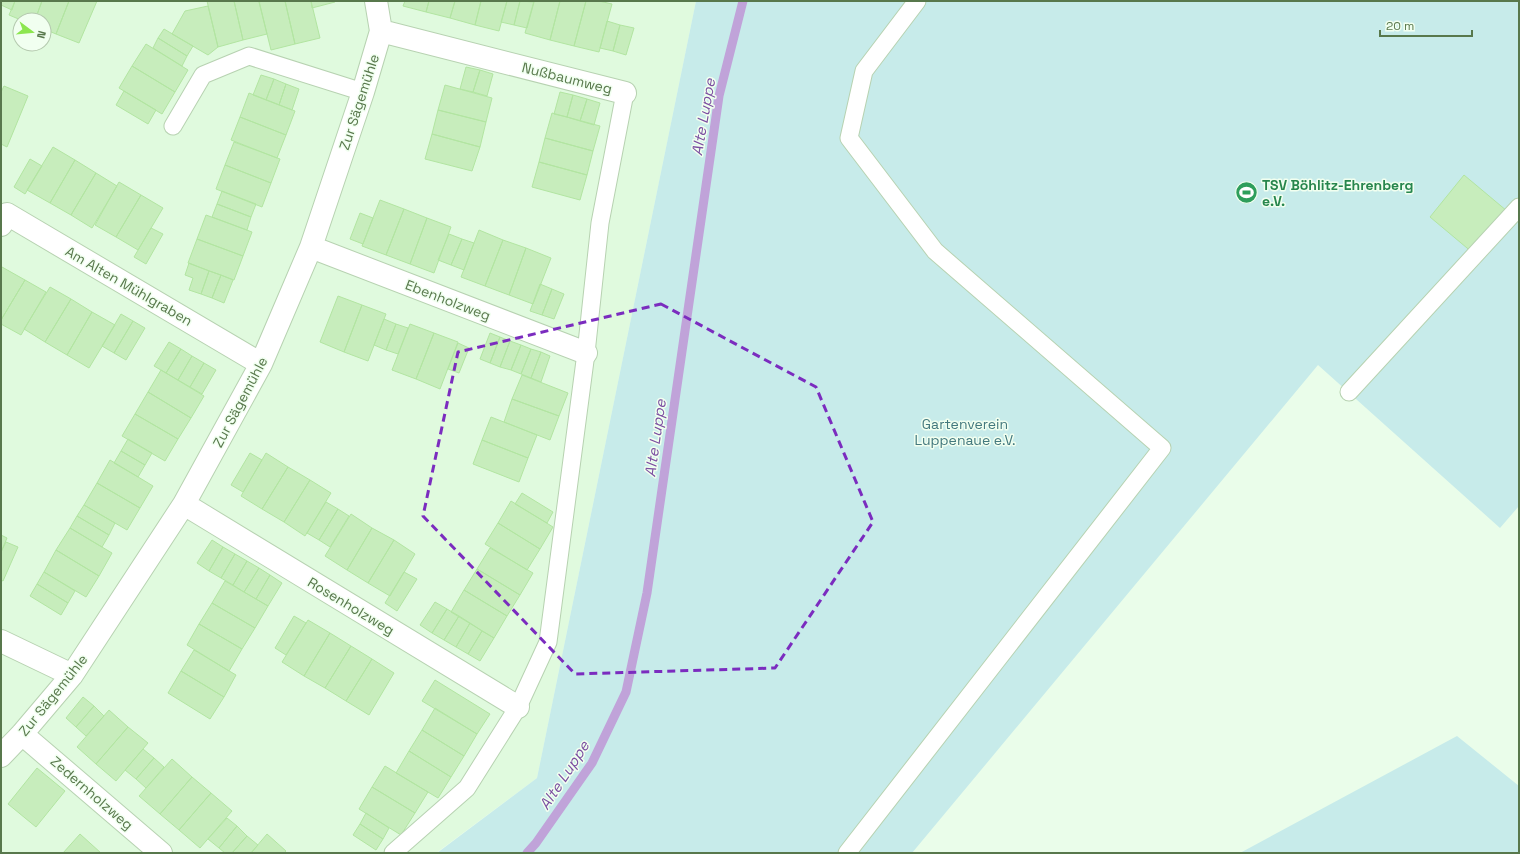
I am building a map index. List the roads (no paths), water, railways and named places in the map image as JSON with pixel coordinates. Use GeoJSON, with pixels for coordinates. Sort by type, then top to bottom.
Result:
{"type":"FeatureCollection","features":[{"type":"Feature","properties":{"kind":"street","name":"Zur Sägemühle"},"geometry":{"type":"LineString","coordinates":[[1,756],[22,734],[72,675],[184,504],[261,364],[311,247],[363,92],[381,31],[376,1]]}},
{"type":"Feature","properties":{"kind":"street","name":"Nußbaumweg"},"geometry":{"type":"LineString","coordinates":[[381,31],[624,93]]}},
{"type":"Feature","properties":{"kind":"street","name":"Am Alten Mühlgraben"},"geometry":{"type":"LineString","coordinates":[[1,225],[7,214],[261,364]]}},
{"type":"Feature","properties":{"kind":"street","name":"Ebenholzweg"},"geometry":{"type":"LineString","coordinates":[[311,247],[586,353]]}},
{"type":"Feature","properties":{"kind":"street","name":"Rosenholzweg"},"geometry":{"type":"LineString","coordinates":[[184,504],[518,707]]}},
{"type":"Feature","properties":{"kind":"street"},"geometry":{"type":"LineString","coordinates":[[1,641],[72,675]]}},
{"type":"Feature","properties":{"kind":"street","name":"Zedernholzweg"},"geometry":{"type":"LineString","coordinates":[[22,734],[161,853]]}},
{"type":"Feature","properties":{"kind":"lane"},"geometry":{"type":"LineString","coordinates":[[846,853],[1162,448],[935,251],[849,138],[864,71],[917,1]]}},
{"type":"Feature","properties":{"kind":"lane"},"geometry":{"type":"LineString","coordinates":[[173,126],[204,75],[249,56],[363,92]]}},
{"type":"Feature","properties":{"kind":"lane","name":"Nußbaumweg"},"geometry":{"type":"LineString","coordinates":[[586,353],[600,223],[624,93]]}},
{"type":"Feature","properties":{"kind":"lane"},"geometry":{"type":"LineString","coordinates":[[1349,392],[1519,206]]}},
{"type":"Feature","properties":{"kind":"lane"},"geometry":{"type":"LineString","coordinates":[[394,853],[467,788],[518,707],[548,642],[586,353]]}},
{"type":"Feature","properties":{"kind":"waterway","name":"Alte Luppe"},"geometry":{"type":"LineString","coordinates":[[527,853],[536,843],[592,763],[626,692],[647,593],[719,96],[743,1]]}},
{"type":"Feature","properties":{"kind":"place","name":"TSV Böhlitz-Ehrenberg e.V."},"geometry":{"type":"Point","coordinates":[1246,193]}},
{"type":"Feature","properties":{"kind":"park label","name":"Gartenverein Luppenaue e.V."},"geometry":{"type":"Point","coordinates":[965,432]}}]}
